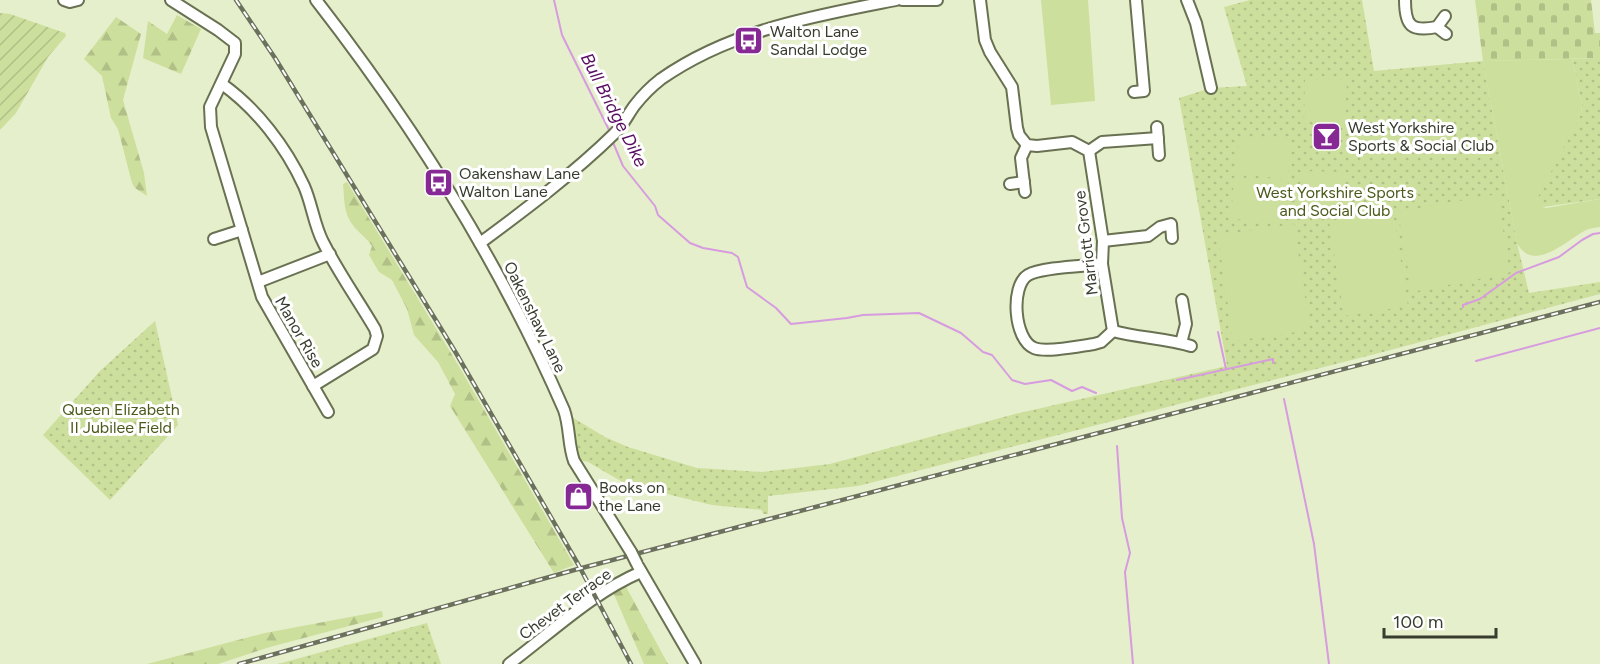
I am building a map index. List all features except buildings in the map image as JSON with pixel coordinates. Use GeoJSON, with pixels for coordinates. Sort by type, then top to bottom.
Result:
{"type":"FeatureCollection","features":[{"type":"Feature","properties":{"kind":"street"},"geometry":{"type":"LineString","coordinates":[[64,0],[70,2],[78,0]]}},
{"type":"Feature","properties":{"kind":"street","name":"Manor Rise"},"geometry":{"type":"LineString","coordinates":[[171,0],[235,43],[235,54],[210,107],[209,117],[267,308],[328,412]]}},
{"type":"Feature","properties":{"kind":"street","name":"Oakenshaw Lane"},"geometry":{"type":"LineString","coordinates":[[316,0],[402,116],[496,270],[564,410],[568,424],[570,451],[574,461],[631,552],[695,664]]}},
{"type":"Feature","properties":{"kind":"street"},"geometry":{"type":"LineString","coordinates":[[480,243],[529,207],[611,137],[637,102],[659,81],[695,58],[750,33],[804,17],[897,0]]}},
{"type":"Feature","properties":{"kind":"street"},"geometry":{"type":"LineString","coordinates":[[902,0],[937,0]]}},
{"type":"Feature","properties":{"kind":"street"},"geometry":{"type":"LineString","coordinates":[[980,0],[985,40],[1012,87],[1017,128],[1019,135],[1027,145],[1072,142],[1089,151],[1102,142],[1157,133],[1159,155]]}},
{"type":"Feature","properties":{"kind":"street"},"geometry":{"type":"LineString","coordinates":[[1134,92],[1144,92],[1136,0]]}},
{"type":"Feature","properties":{"kind":"street"},"geometry":{"type":"LineString","coordinates":[[1187,0],[1196,23],[1211,88]]}},
{"type":"Feature","properties":{"kind":"street"},"geometry":{"type":"LineString","coordinates":[[1405,0],[1405,16],[1409,24],[1416,28],[1442,31],[1445,16]]}},
{"type":"Feature","properties":{"kind":"street"},"geometry":{"type":"LineString","coordinates":[[222,84],[238,95],[271,132],[291,162],[305,187],[319,231],[330,254],[375,329],[373,349],[313,386]]}},
{"type":"Feature","properties":{"kind":"street"},"geometry":{"type":"LineString","coordinates":[[1010,184],[1024,187],[1021,158],[1027,145]]}},
{"type":"Feature","properties":{"kind":"street","name":"Marriott Grove"},"geometry":{"type":"LineString","coordinates":[[1089,151],[1103,242],[1102,264],[1113,331]]}},
{"type":"Feature","properties":{"kind":"street"},"geometry":{"type":"LineString","coordinates":[[1103,242],[1148,236],[1166,224],[1172,224],[1172,238]]}},
{"type":"Feature","properties":{"kind":"street"},"geometry":{"type":"LineString","coordinates":[[214,239],[242,230]]}},
{"type":"Feature","properties":{"kind":"street"},"geometry":{"type":"LineString","coordinates":[[258,282],[330,254]]}},
{"type":"Feature","properties":{"kind":"street"},"geometry":{"type":"LineString","coordinates":[[1102,264],[1041,271],[1026,276],[1018,287],[1017,295],[1020,334],[1027,345],[1040,350],[1094,344],[1101,342],[1113,331],[1186,344],[1186,324],[1182,300]]}},
{"type":"Feature","properties":{"kind":"street","name":"Chevet Terrace"},"geometry":{"type":"LineString","coordinates":[[509,664],[591,600],[639,568]]}},
{"type":"Feature","properties":{"kind":"green space"},"geometry":{"type":"Polygon","coordinates":[[[1041,0],[1088,0],[1095,101],[1051,105],[1041,0]]]}},
{"type":"Feature","properties":{"kind":"green space","name":"West Yorkshire Sports and Social Club"},"geometry":{"type":"Polygon","coordinates":[[[1250,0],[1362,0],[1374,71],[1483,61],[1517,243],[1529,293],[1600,282],[1600,294],[858,486],[768,496],[768,514],[763,514],[762,510],[712,505],[626,484],[588,462],[579,460],[570,416],[605,437],[628,447],[697,468],[762,472],[830,464],[1015,414],[1227,366],[1179,98],[1211,88],[1247,86],[1224,7],[1250,0]]]}},
{"type":"Feature","properties":{"kind":"green space"},"geometry":{"type":"Polygon","coordinates":[[[1475,0],[1591,0],[1595,33],[1600,33],[1600,58],[1483,61],[1475,0]]]}},
{"type":"Feature","properties":{"kind":"green space"},"geometry":{"type":"Polygon","coordinates":[[[0,13],[10,14],[65,33],[66,36],[48,57],[16,113],[0,130],[0,13]]]}},
{"type":"Feature","properties":{"kind":"green space"},"geometry":{"type":"Polygon","coordinates":[[[177,15],[201,29],[181,74],[143,58],[148,21],[167,34],[177,15]]]}},
{"type":"Feature","properties":{"kind":"green space"},"geometry":{"type":"Polygon","coordinates":[[[116,17],[141,34],[123,100],[144,173],[147,196],[135,188],[132,183],[118,129],[111,118],[102,76],[84,59],[116,17]]]}},
{"type":"Feature","properties":{"kind":"green space"},"geometry":{"type":"Polygon","coordinates":[[[1600,58],[1600,199],[1543,207],[1537,201],[1538,194],[1581,114],[1582,105],[1572,59],[1600,58]]]}},
{"type":"Feature","properties":{"kind":"green space"},"geometry":{"type":"Polygon","coordinates":[[[1572,59],[1582,105],[1581,114],[1537,199],[1546,208],[1600,199],[1600,227],[1586,230],[1550,252],[1532,255],[1524,252],[1517,243],[1483,61],[1572,59]]]}},
{"type":"Feature","properties":{"kind":"green space"},"geometry":{"type":"Polygon","coordinates":[[[1305,80],[1347,80],[1345,123],[1304,122],[1305,80]]]}},
{"type":"Feature","properties":{"kind":"green space"},"geometry":{"type":"Polygon","coordinates":[[[1239,137],[1290,139],[1288,179],[1236,174],[1239,137]]]}},
{"type":"Feature","properties":{"kind":"green space"},"geometry":{"type":"Polygon","coordinates":[[[1301,171],[1344,172],[1341,213],[1300,212],[1301,171]]]}},
{"type":"Feature","properties":{"kind":"green space"},"geometry":{"type":"Polygon","coordinates":[[[1234,177],[1288,181],[1285,222],[1231,219],[1234,177]]]}},
{"type":"Feature","properties":{"kind":"green space"},"geometry":{"type":"Polygon","coordinates":[[[347,182],[457,363],[574,565],[554,573],[450,406],[455,394],[438,362],[414,335],[407,309],[392,280],[379,272],[369,255],[372,246],[347,215],[343,184],[347,182]]]}},
{"type":"Feature","properties":{"kind":"green space"},"geometry":{"type":"Polygon","coordinates":[[[1498,194],[1509,273],[1412,292],[1398,212],[1498,194]]]}},
{"type":"Feature","properties":{"kind":"green space"},"geometry":{"type":"Polygon","coordinates":[[[1393,211],[1408,306],[1344,316],[1329,221],[1393,211]]]}},
{"type":"Feature","properties":{"kind":"green space"},"geometry":{"type":"Polygon","coordinates":[[[1294,224],[1310,330],[1233,341],[1218,235],[1294,224]]]}},
{"type":"Feature","properties":{"kind":"green space","name":"Queen Elizabeth II Jubilee Field"},"geometry":{"type":"Polygon","coordinates":[[[155,321],[178,425],[110,500],[43,435],[100,371],[155,321]]]}},
{"type":"Feature","properties":{"kind":"green space"},"geometry":{"type":"Polygon","coordinates":[[[625,585],[668,664],[644,664],[613,592],[625,585]]]}},
{"type":"Feature","properties":{"kind":"green space"},"geometry":{"type":"Polygon","coordinates":[[[382,611],[383,617],[270,647],[218,664],[147,664],[265,633],[382,611]]]}},
{"type":"Feature","properties":{"kind":"green space"},"geometry":{"type":"Polygon","coordinates":[[[427,623],[441,664],[278,664],[427,623]]]}},
{"type":"Feature","properties":{"kind":"waterway","name":"Bull Bridge Dike"},"geometry":{"type":"LineString","coordinates":[[554,0],[562,35],[610,132]]}},
{"type":"Feature","properties":{"kind":"waterway","name":"Bull Bridge Dike"},"geometry":{"type":"LineString","coordinates":[[612,140],[623,166],[655,206],[658,215],[690,243],[703,248],[732,253],[738,257],[747,287],[776,308],[791,324],[863,315],[919,313],[961,333],[983,352],[992,355],[1012,380],[1025,384],[1051,380],[1072,391],[1082,387],[1096,393]]}},
{"type":"Feature","properties":{"kind":"waterway"},"geometry":{"type":"LineString","coordinates":[[1463,307],[1463,305],[1480,299],[1516,273],[1559,257],[1582,240],[1600,233]]}},
{"type":"Feature","properties":{"kind":"waterway"},"geometry":{"type":"LineString","coordinates":[[1476,361],[1600,328]]}},
{"type":"Feature","properties":{"kind":"waterway"},"geometry":{"type":"LineString","coordinates":[[1218,332],[1226,369]]}},
{"type":"Feature","properties":{"kind":"waterway"},"geometry":{"type":"LineString","coordinates":[[1177,380],[1273,359],[1273,363]]}},
{"type":"Feature","properties":{"kind":"waterway"},"geometry":{"type":"LineString","coordinates":[[1284,399],[1314,544],[1329,664]]}},
{"type":"Feature","properties":{"kind":"waterway","name":"Bull Bridge Dike"},"geometry":{"type":"LineString","coordinates":[[1117,446],[1122,518],[1130,553],[1125,572],[1133,664]]}},
{"type":"Feature","properties":{"kind":"railway"},"geometry":{"type":"LineString","coordinates":[[236,0],[275,58],[456,353],[578,564],[631,664]]}},
{"type":"Feature","properties":{"kind":"railway"},"geometry":{"type":"LineString","coordinates":[[239,664],[578,569],[1600,302]]}},
{"type":"Feature","properties":{"kind":"place","name":"Walton Lane Sandal Lodge"},"geometry":{"type":"Point","coordinates":[749,40]}},
{"type":"Feature","properties":{"kind":"place","name":"West Yorkshire Sports & Social Club"},"geometry":{"type":"Point","coordinates":[1327,136]}},
{"type":"Feature","properties":{"kind":"place","name":"Oakenshaw Lane Walton Lane"},"geometry":{"type":"Point","coordinates":[438,182]}},
{"type":"Feature","properties":{"kind":"place","name":"Books on the Lane"},"geometry":{"type":"Point","coordinates":[578,496]}}]}
